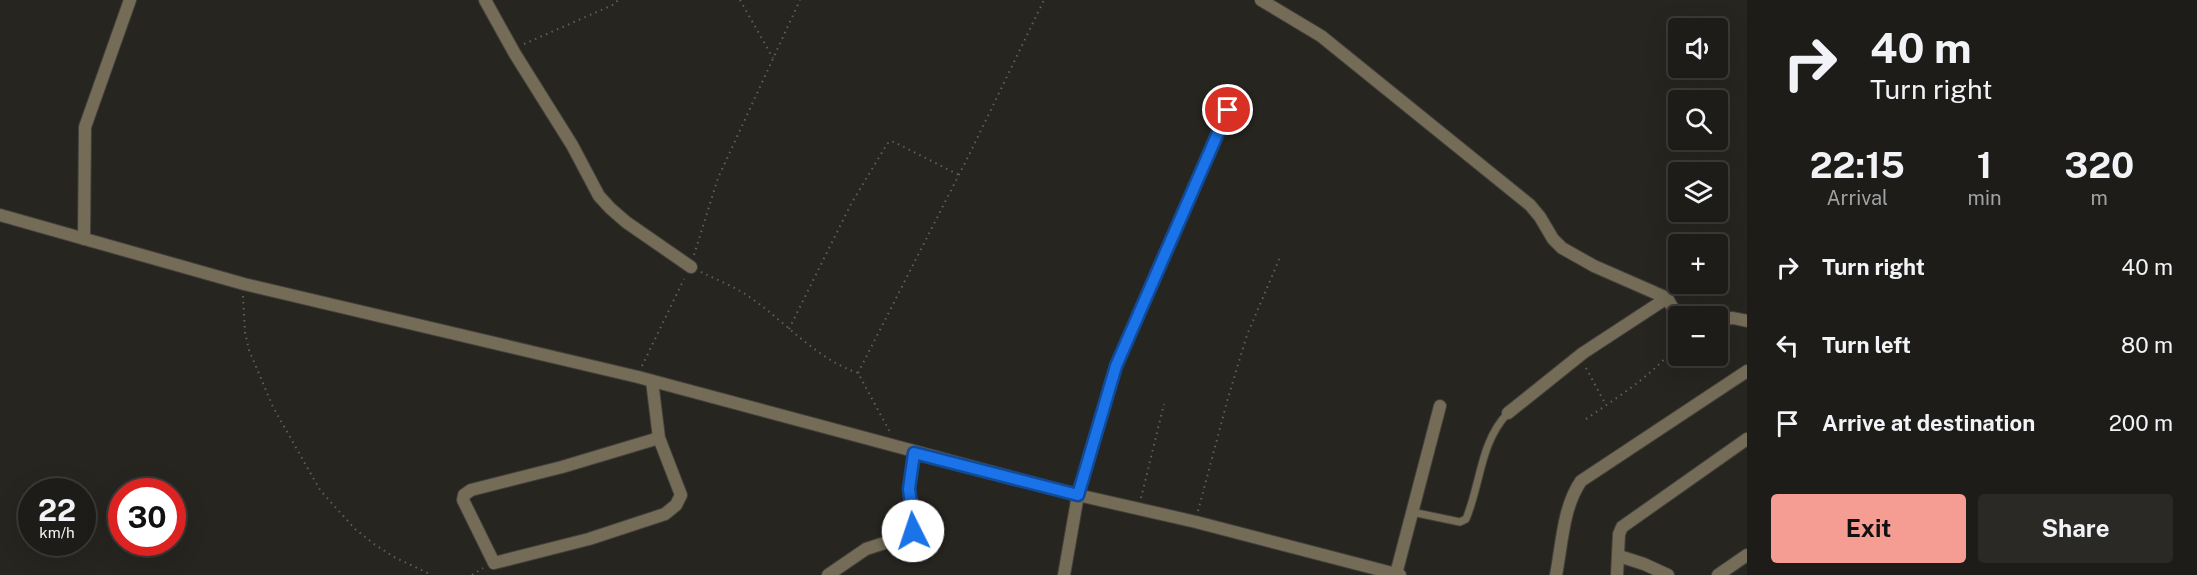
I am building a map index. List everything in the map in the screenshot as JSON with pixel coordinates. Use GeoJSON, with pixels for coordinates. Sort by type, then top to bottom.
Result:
{"type":"FeatureCollection","features":[{"type":"Feature","properties":{"kind":"street"},"geometry":{"type":"LineString","coordinates":[[84,239],[85,128],[130,0]]}},
{"type":"Feature","properties":{"kind":"street"},"geometry":{"type":"LineString","coordinates":[[485,0],[599,196],[610,208],[690,267]]}},
{"type":"Feature","properties":{"kind":"street"},"geometry":{"type":"LineString","coordinates":[[1261,0],[1321,36],[1530,205],[1553,239],[1562,248],[1604,270],[1667,298],[1672,306]]}},
{"type":"Feature","properties":{"kind":"street"},"geometry":{"type":"LineString","coordinates":[[1064,575],[1078,495],[1116,366],[1228,110]]}},
{"type":"Feature","properties":{"kind":"street"},"geometry":{"type":"LineString","coordinates":[[0,215],[244,284],[638,377],[914,453],[1398,574],[1440,406]]}},
{"type":"Feature","properties":{"kind":"street"},"geometry":{"type":"LineString","coordinates":[[1508,413],[1579,356],[1667,298]]}},
{"type":"Feature","properties":{"kind":"street"},"geometry":{"type":"LineString","coordinates":[[1728,318],[1747,321]]}},
{"type":"Feature","properties":{"kind":"street"},"geometry":{"type":"LineString","coordinates":[[1556,575],[1569,507],[1581,481],[1747,371]]}},
{"type":"Feature","properties":{"kind":"street"},"geometry":{"type":"LineString","coordinates":[[652,381],[659,438],[681,495],[676,505],[665,514],[589,539],[494,562],[463,500],[464,495],[471,490],[562,467],[659,438]]}},
{"type":"Feature","properties":{"kind":"street"},"geometry":{"type":"LineString","coordinates":[[1617,575],[1618,534],[1622,527],[1747,439]]}},
{"type":"Feature","properties":{"kind":"street"},"geometry":{"type":"LineString","coordinates":[[828,575],[866,549],[909,536],[913,531],[909,489],[914,453]]}},
{"type":"Feature","properties":{"kind":"street"},"geometry":{"type":"LineString","coordinates":[[1718,575],[1747,555]]}},
{"type":"Feature","properties":{"kind":"street"},"geometry":{"type":"LineString","coordinates":[[1619,556],[1668,575]]}},
{"type":"Feature","properties":{"kind":"lane"},"geometry":{"type":"LineString","coordinates":[[1412,512],[1460,522],[1466,519],[1485,452],[1497,424],[1508,413]]}},
{"type":"Feature","properties":{"kind":"path"},"geometry":{"type":"LineString","coordinates":[[513,49],[615,4],[618,0]]}},
{"type":"Feature","properties":{"kind":"path"},"geometry":{"type":"LineString","coordinates":[[740,0],[773,58]]}},
{"type":"Feature","properties":{"kind":"path"},"geometry":{"type":"LineString","coordinates":[[638,377],[690,267],[718,178],[800,0]]}},
{"type":"Feature","properties":{"kind":"path"},"geometry":{"type":"LineString","coordinates":[[858,373],[959,175],[1044,0]]}},
{"type":"Feature","properties":{"kind":"path"},"geometry":{"type":"LineString","coordinates":[[789,329],[852,204],[887,144],[891,141],[896,143],[959,175]]}},
{"type":"Feature","properties":{"kind":"path"},"geometry":{"type":"LineString","coordinates":[[1196,522],[1247,335],[1281,255]]}},
{"type":"Feature","properties":{"kind":"path"},"geometry":{"type":"LineString","coordinates":[[690,267],[750,297],[823,356],[858,373],[887,424],[896,447]]}},
{"type":"Feature","properties":{"kind":"path"},"geometry":{"type":"LineString","coordinates":[[244,284],[245,332],[249,350],[273,407],[320,490],[355,529],[374,544],[394,557],[432,575]]}},
{"type":"Feature","properties":{"kind":"path"},"geometry":{"type":"LineString","coordinates":[[1579,356],[1606,405]]}},
{"type":"Feature","properties":{"kind":"path"},"geometry":{"type":"LineString","coordinates":[[1586,419],[1637,383],[1668,356]]}},
{"type":"Feature","properties":{"kind":"path"},"geometry":{"type":"LineString","coordinates":[[1138,509],[1164,404]]}},
{"type":"Feature","properties":{"kind":"route"},"geometry":{"type":"LineString","coordinates":[[913,531],[909,489],[914,453],[1078,495],[1116,366],[1228,110]]}}]}
